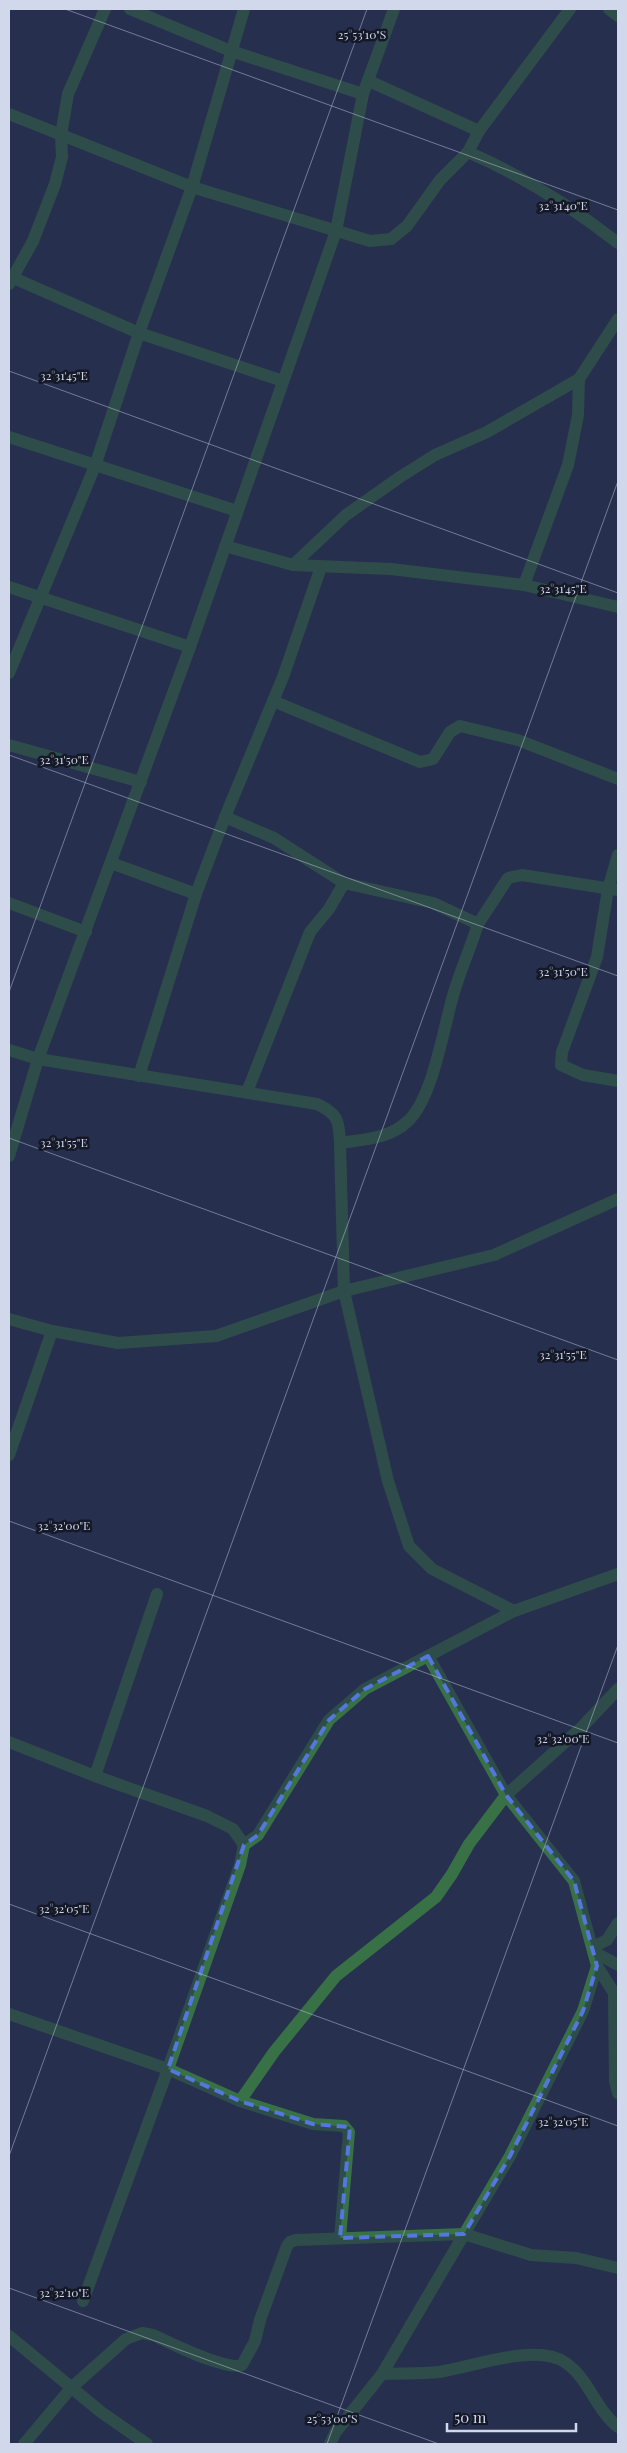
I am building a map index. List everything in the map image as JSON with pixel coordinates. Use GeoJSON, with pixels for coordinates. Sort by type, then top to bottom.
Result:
{"type":"FeatureCollection","features":[{"type":"Feature","properties":{"kind":"street"},"geometry":{"type":"LineString","coordinates":[[104,9],[68,94],[61,134],[62,157],[55,184],[33,241],[10,279],[139,333],[283,381]]}},
{"type":"Feature","properties":{"kind":"street"},"geometry":{"type":"LineString","coordinates":[[130,9],[232,51],[363,94]]}},
{"type":"Feature","properties":{"kind":"street"},"geometry":{"type":"LineString","coordinates":[[9,673],[95,466],[139,333],[192,187],[244,9]]}},
{"type":"Feature","properties":{"kind":"street"},"geometry":{"type":"LineString","coordinates":[[9,1156],[38,1059],[190,647],[336,231],[363,94],[394,9]]}},
{"type":"Feature","properties":{"kind":"street"},"geometry":{"type":"LineString","coordinates":[[9,114],[192,187],[336,231],[370,240],[391,240],[407,226],[440,180],[468,152],[479,131],[570,9]]}},
{"type":"Feature","properties":{"kind":"street"},"geometry":{"type":"LineString","coordinates":[[609,9],[618,16]]}},
{"type":"Feature","properties":{"kind":"street"},"geometry":{"type":"LineString","coordinates":[[369,81],[479,131]]}},
{"type":"Feature","properties":{"kind":"street"},"geometry":{"type":"LineString","coordinates":[[468,152],[499,166],[544,191],[618,243]]}},
{"type":"Feature","properties":{"kind":"street"},"geometry":{"type":"LineString","coordinates":[[293,565],[346,516],[400,477],[434,455],[487,432],[579,379],[618,319]]}},
{"type":"Feature","properties":{"kind":"street"},"geometry":{"type":"LineString","coordinates":[[524,585],[568,465],[578,415],[579,379]]}},
{"type":"Feature","properties":{"kind":"street"},"geometry":{"type":"LineString","coordinates":[[9,437],[237,511]]}},
{"type":"Feature","properties":{"kind":"street"},"geometry":{"type":"LineString","coordinates":[[225,546],[293,565],[391,569],[524,585],[618,608]]}},
{"type":"Feature","properties":{"kind":"street"},"geometry":{"type":"LineString","coordinates":[[139,1076],[196,894],[225,817],[273,701],[321,567]]}},
{"type":"Feature","properties":{"kind":"street"},"geometry":{"type":"LineString","coordinates":[[9,587],[190,647]]}},
{"type":"Feature","properties":{"kind":"street"},"geometry":{"type":"LineString","coordinates":[[273,701],[420,762],[433,759],[450,732],[460,726],[518,740],[618,779]]}},
{"type":"Feature","properties":{"kind":"street"},"geometry":{"type":"LineString","coordinates":[[9,745],[141,782]]}},
{"type":"Feature","properties":{"kind":"street"},"geometry":{"type":"LineString","coordinates":[[225,817],[274,838],[344,883],[432,903],[478,924]]}},
{"type":"Feature","properties":{"kind":"street"},"geometry":{"type":"LineString","coordinates":[[618,855],[613,890],[597,956],[562,1052],[561,1065],[583,1074],[618,1082]]}},
{"type":"Feature","properties":{"kind":"street"},"geometry":{"type":"LineString","coordinates":[[111,863],[196,894]]}},
{"type":"Feature","properties":{"kind":"street"},"geometry":{"type":"LineString","coordinates":[[340,1142],[387,1136],[409,1120],[421,1102],[434,1066],[455,988],[478,924],[508,878],[522,875],[613,890]]}},
{"type":"Feature","properties":{"kind":"street"},"geometry":{"type":"LineString","coordinates":[[247,1092],[310,932],[329,909],[344,883]]}},
{"type":"Feature","properties":{"kind":"street"},"geometry":{"type":"LineString","coordinates":[[9,903],[86,932]]}},
{"type":"Feature","properties":{"kind":"street"},"geometry":{"type":"LineString","coordinates":[[9,1050],[38,1059],[317,1104],[333,1112],[339,1126],[340,1142],[344,1291],[388,1481],[410,1546],[432,1569],[514,1611]]}},
{"type":"Feature","properties":{"kind":"street"},"geometry":{"type":"LineString","coordinates":[[9,1319],[52,1331],[118,1343],[216,1336],[344,1291],[494,1255],[618,1199]]}},
{"type":"Feature","properties":{"kind":"street"},"geometry":{"type":"LineString","coordinates":[[9,1455],[52,1331]]}},
{"type":"Feature","properties":{"kind":"street"},"geometry":{"type":"LineString","coordinates":[[83,2301],[168,2069],[240,1865],[244,1845],[258,1835],[329,1720],[365,1689],[514,1611],[618,1574]]}},
{"type":"Feature","properties":{"kind":"street"},"geometry":{"type":"LineString","coordinates":[[95,1776],[157,1594]]}},
{"type":"Feature","properties":{"kind":"street"},"geometry":{"type":"LineString","coordinates":[[428,1656],[506,1795],[574,1881],[597,1966],[614,1993],[617,2085]]}},
{"type":"Feature","properties":{"kind":"street"},"geometry":{"type":"LineString","coordinates":[[240,2101],[274,2052],[336,1976],[436,1897],[469,1844],[506,1795],[581,1728],[618,1689]]}},
{"type":"Feature","properties":{"kind":"street"},"geometry":{"type":"LineString","coordinates":[[9,1742],[95,1776],[207,1816],[233,1829],[244,1845]]}},
{"type":"Feature","properties":{"kind":"street"},"geometry":{"type":"LineString","coordinates":[[593,1950],[607,1940],[618,1923]]}},
{"type":"Feature","properties":{"kind":"street"},"geometry":{"type":"LineString","coordinates":[[593,1950],[618,1965]]}},
{"type":"Feature","properties":{"kind":"street"},"geometry":{"type":"LineString","coordinates":[[330,2444],[335,2433],[382,2374],[510,2156],[583,2011],[597,1966]]}},
{"type":"Feature","properties":{"kind":"street"},"geometry":{"type":"LineString","coordinates":[[9,2014],[168,2069],[240,2101],[313,2124],[344,2126],[349,2132],[340,2238]]}},
{"type":"Feature","properties":{"kind":"street"},"geometry":{"type":"LineString","coordinates":[[24,2444],[71,2388],[126,2339],[142,2333],[153,2335],[236,2368],[242,2365],[255,2341],[260,2320],[290,2242],[340,2238],[464,2234],[532,2254],[576,2258],[618,2268]]}},
{"type":"Feature","properties":{"kind":"street"},"geometry":{"type":"LineString","coordinates":[[9,2336],[71,2388],[147,2444]]}},
{"type":"Feature","properties":{"kind":"street"},"geometry":{"type":"LineString","coordinates":[[382,2374],[439,2372],[497,2358],[548,2354],[564,2361],[578,2372],[610,2420],[618,2428]]}},
{"type":"Feature","properties":{"kind":"highlighted area"},"geometry":{"type":"Polygon","coordinates":[[[428,1656],[506,1795],[574,1881],[597,1966],[583,2011],[510,2156],[464,2234],[340,2238],[350,2127],[313,2124],[240,2101],[168,2069],[244,1845],[258,1835],[329,1720],[365,1689],[428,1656]]]}}]}
